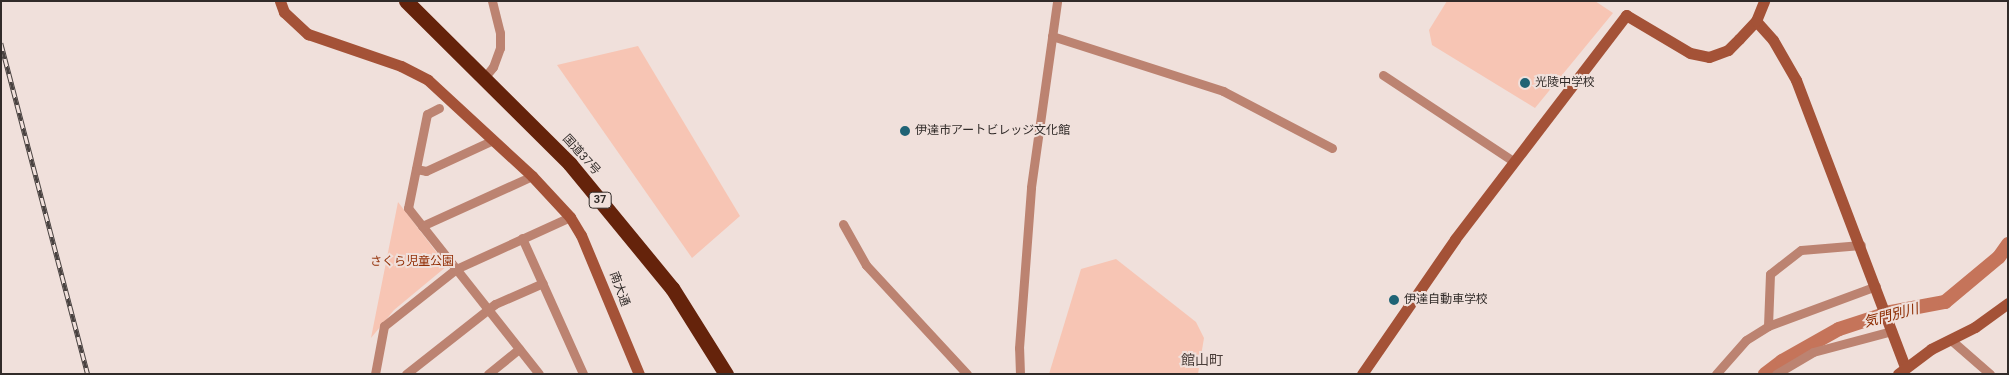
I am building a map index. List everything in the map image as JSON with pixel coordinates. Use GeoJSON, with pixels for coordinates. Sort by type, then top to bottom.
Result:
{"type":"FeatureCollection","features":[{"type":"Feature","properties":{"kind":"highway","name":"国道37号"},"geometry":{"type":"LineString","coordinates":[[410,5],[570,164],[672,288],[726,374]]}},
{"type":"Feature","properties":{"kind":"street","name":"南大通"},"geometry":{"type":"LineString","coordinates":[[280,1],[284,12],[308,34],[401,66],[428,80],[532,176],[570,216],[598,270],[640,374]]}},
{"type":"Feature","properties":{"kind":"street"},"geometry":{"type":"LineString","coordinates":[[484,78],[493,67],[500,48],[500,33],[492,1]]}},
{"type":"Feature","properties":{"kind":"street"},"geometry":{"type":"LineString","coordinates":[[1020,374],[1019,348],[1031,187],[1057,1]]}},
{"type":"Feature","properties":{"kind":"street"},"geometry":{"type":"LineString","coordinates":[[1362,374],[1397,320],[1513,161],[1626,15],[1690,53],[1709,57],[1728,50],[1756,21],[1764,1]]}},
{"type":"Feature","properties":{"kind":"street"},"geometry":{"type":"LineString","coordinates":[[1756,21],[1773,40],[1796,80],[1861,244],[1891,329],[1902,371],[1975,327],[2008,303]]}},
{"type":"Feature","properties":{"kind":"street"},"geometry":{"type":"LineString","coordinates":[[1052,36],[1223,91],[1332,148]]}},
{"type":"Feature","properties":{"kind":"street"},"geometry":{"type":"LineString","coordinates":[[1383,75],[1513,161]]}},
{"type":"Feature","properties":{"kind":"street"},"geometry":{"type":"LineString","coordinates":[[439,108],[427,114],[408,208],[539,374]]}},
{"type":"Feature","properties":{"kind":"street"},"geometry":{"type":"LineString","coordinates":[[416,170],[426,171],[493,140]]}},
{"type":"Feature","properties":{"kind":"street"},"geometry":{"type":"LineString","coordinates":[[422,226],[532,176]]}},
{"type":"Feature","properties":{"kind":"street"},"geometry":{"type":"LineString","coordinates":[[375,374],[384,326],[456,268],[570,216]]}},
{"type":"Feature","properties":{"kind":"street"},"geometry":{"type":"LineString","coordinates":[[842,224],[866,265],[967,374]]}},
{"type":"Feature","properties":{"kind":"street"},"geometry":{"type":"LineString","coordinates":[[522,238],[583,374]]}},
{"type":"Feature","properties":{"kind":"street"},"geometry":{"type":"LineString","coordinates":[[1768,326],[1770,274],[1801,250],[1861,244]]}},
{"type":"Feature","properties":{"kind":"street"},"geometry":{"type":"LineString","coordinates":[[406,374],[488,309],[543,283]]}},
{"type":"Feature","properties":{"kind":"street"},"geometry":{"type":"LineString","coordinates":[[1716,374],[1746,340],[1768,326],[1877,288]]}},
{"type":"Feature","properties":{"kind":"street"},"geometry":{"type":"LineString","coordinates":[[1776,374],[1813,352],[1891,329]]}},
{"type":"Feature","properties":{"kind":"street"},"geometry":{"type":"LineString","coordinates":[[1951,340],[1990,374]]}},
{"type":"Feature","properties":{"kind":"street"},"geometry":{"type":"LineString","coordinates":[[488,374],[520,349]]}},
{"type":"Feature","properties":{"kind":"green space","name":"光陵中学校"},"geometry":{"type":"Polygon","coordinates":[[[1447,1],[1595,1],[1613,13],[1535,108],[1432,45],[1429,30],[1447,1]]]}},
{"type":"Feature","properties":{"kind":"green space"},"geometry":{"type":"Polygon","coordinates":[[[638,46],[740,216],[692,258],[557,65],[638,46]]]}},
{"type":"Feature","properties":{"kind":"green space","name":"さくら児童公園"},"geometry":{"type":"Polygon","coordinates":[[[398,202],[447,266],[394,310],[371,338],[398,202]]]}},
{"type":"Feature","properties":{"kind":"green space"},"geometry":{"type":"Polygon","coordinates":[[[1116,259],[1196,322],[1204,338],[1198,374],[1049,374],[1081,269],[1116,259]]]}},
{"type":"Feature","properties":{"kind":"waterway","name":"気門別川"},"geometry":{"type":"LineString","coordinates":[[1765,374],[1782,361],[1839,329],[1891,312],[1945,302],[1999,257],[2008,244]]}},
{"type":"Feature","properties":{"kind":"railway"},"geometry":{"type":"LineString","coordinates":[[1,43],[88,374]]}},
{"type":"Feature","properties":{"kind":"place","name":"光陵中学校"},"geometry":{"type":"Point","coordinates":[1525,83]}},
{"type":"Feature","properties":{"kind":"place","name":"伊達市アートビレッジ文化館"},"geometry":{"type":"Point","coordinates":[905,131]}},
{"type":"Feature","properties":{"kind":"place","name":"伊達自動車学校"},"geometry":{"type":"Point","coordinates":[1394,300]}},
{"type":"Feature","properties":{"kind":"district","name":"館山町"},"geometry":{"type":"Point","coordinates":[1202,360]}}]}
